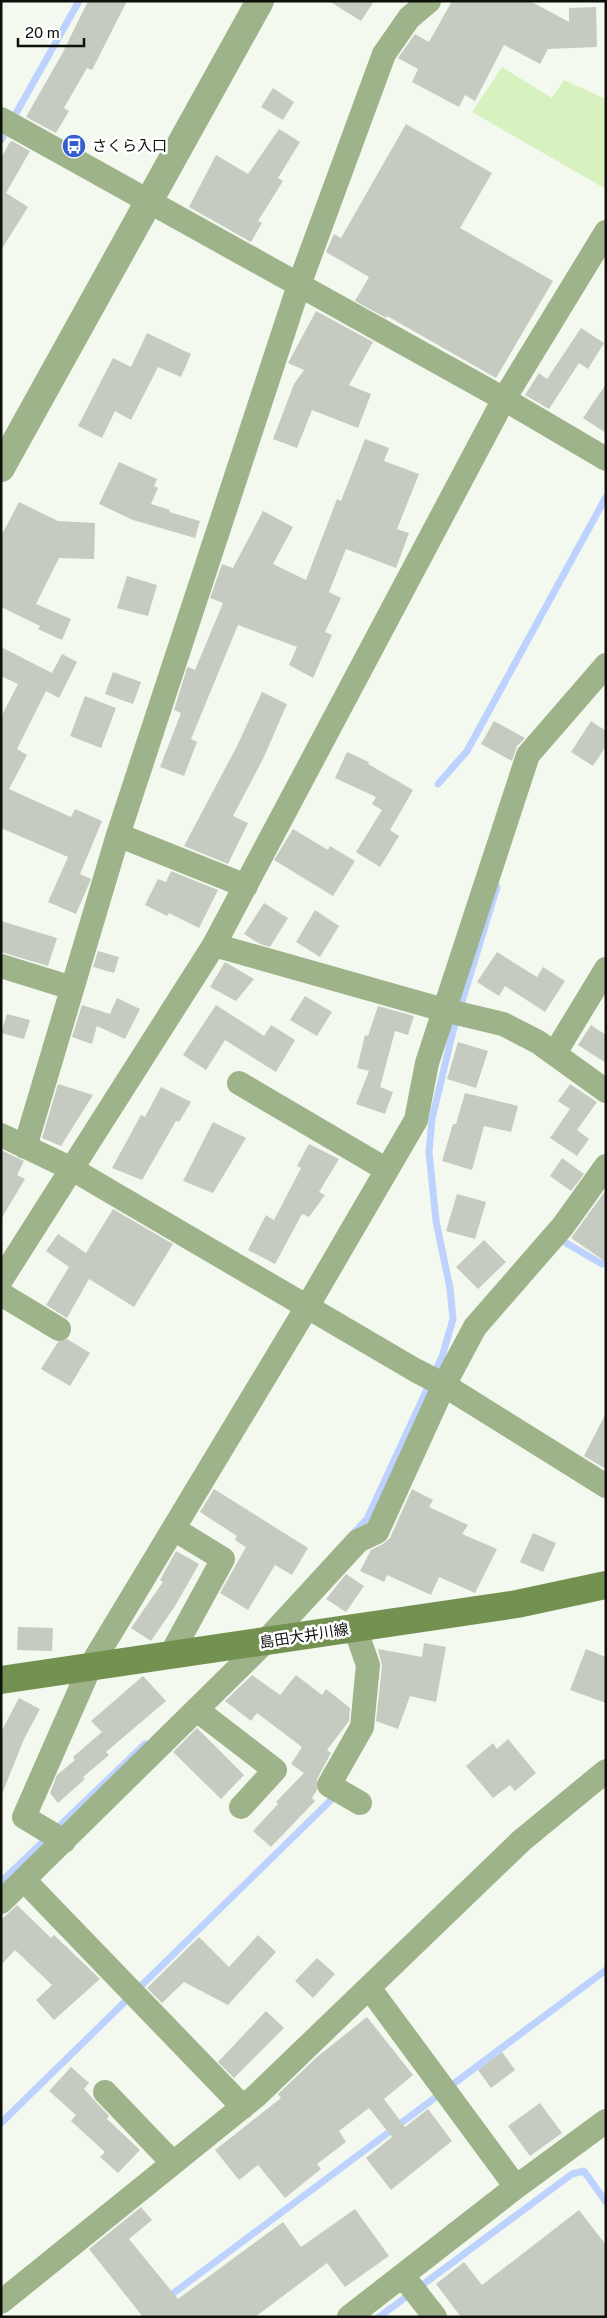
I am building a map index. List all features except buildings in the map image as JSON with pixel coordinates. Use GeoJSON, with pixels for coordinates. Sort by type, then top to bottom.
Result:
{"type":"FeatureCollection","features":[{"type":"Feature","properties":{"kind":"main road","name":"島田大井川線"},"geometry":{"type":"LineString","coordinates":[[1,1680],[518,1604],[606,1585]]}},
{"type":"Feature","properties":{"kind":"street"},"geometry":{"type":"LineString","coordinates":[[1,468],[260,1]]}},
{"type":"Feature","properties":{"kind":"street"},"geometry":{"type":"LineString","coordinates":[[25,1147],[118,835],[299,285],[384,54],[409,18],[429,1]]}},
{"type":"Feature","properties":{"kind":"street"},"geometry":{"type":"LineString","coordinates":[[1,119],[504,399],[606,459]]}},
{"type":"Feature","properties":{"kind":"street"},"geometry":{"type":"LineString","coordinates":[[1,1280],[214,945],[504,399],[606,232]]}},
{"type":"Feature","properties":{"kind":"street"},"geometry":{"type":"LineString","coordinates":[[64,1841],[24,1817],[90,1667],[307,1307],[416,1120],[427,1063],[528,755],[606,665]]}},
{"type":"Feature","properties":{"kind":"street"},"geometry":{"type":"LineString","coordinates":[[118,835],[246,886]]}},
{"type":"Feature","properties":{"kind":"street"},"geometry":{"type":"LineString","coordinates":[[214,945],[444,1010],[503,1024],[555,1053],[606,1092]]}},
{"type":"Feature","properties":{"kind":"street"},"geometry":{"type":"LineString","coordinates":[[1,966],[72,988]]}},
{"type":"Feature","properties":{"kind":"street"},"geometry":{"type":"LineString","coordinates":[[555,1053],[604,976]]}},
{"type":"Feature","properties":{"kind":"street"},"geometry":{"type":"LineString","coordinates":[[239,1083],[387,1170]]}},
{"type":"Feature","properties":{"kind":"street"},"geometry":{"type":"LineString","coordinates":[[1,1135],[72,1169],[415,1370],[444,1384],[606,1486]]}},
{"type":"Feature","properties":{"kind":"street"},"geometry":{"type":"LineString","coordinates":[[1,1902],[265,1642],[358,1541],[377,1532],[444,1384],[475,1326],[563,1226],[606,1166]]}},
{"type":"Feature","properties":{"kind":"street"},"geometry":{"type":"LineString","coordinates":[[1,1294],[59,1329]]}},
{"type":"Feature","properties":{"kind":"street"},"geometry":{"type":"LineString","coordinates":[[170,1656],[223,1559],[174,1529]]}},
{"type":"Feature","properties":{"kind":"street"},"geometry":{"type":"LineString","coordinates":[[355,1628],[368,1665],[362,1727],[329,1785],[360,1803]]}},
{"type":"Feature","properties":{"kind":"street"},"geometry":{"type":"LineString","coordinates":[[197,1710],[275,1770],[240,1807]]}},
{"type":"Feature","properties":{"kind":"street"},"geometry":{"type":"LineString","coordinates":[[1,2302],[243,2107],[370,1989],[521,1841],[606,1771]]}},
{"type":"Feature","properties":{"kind":"street"},"geometry":{"type":"LineString","coordinates":[[24,1880],[243,2107]]}},
{"type":"Feature","properties":{"kind":"street"},"geometry":{"type":"LineString","coordinates":[[370,1989],[516,2187]]}},
{"type":"Feature","properties":{"kind":"street"},"geometry":{"type":"LineString","coordinates":[[105,2092],[174,2163]]}},
{"type":"Feature","properties":{"kind":"street"},"geometry":{"type":"LineString","coordinates":[[349,2317],[516,2187],[606,2121]]}},
{"type":"Feature","properties":{"kind":"street"},"geometry":{"type":"LineString","coordinates":[[403,2276],[435,2317]]}},
{"type":"Feature","properties":{"kind":"green space"},"geometry":{"type":"Polygon","coordinates":[[[502,67],[552,98],[564,80],[606,99],[606,189],[472,112],[502,67]]]}},
{"type":"Feature","properties":{"kind":"waterway"},"geometry":{"type":"LineString","coordinates":[[1,140],[79,1]]}},
{"type":"Feature","properties":{"kind":"waterway"},"geometry":{"type":"LineString","coordinates":[[438,784],[467,751],[606,497]]}},
{"type":"Feature","properties":{"kind":"waterway"},"geometry":{"type":"LineString","coordinates":[[353,1534],[367,1519],[442,1357],[453,1319],[450,1288],[436,1221],[429,1152],[432,1119],[453,1031],[497,887]]}},
{"type":"Feature","properties":{"kind":"waterway"},"geometry":{"type":"LineString","coordinates":[[561,1240],[602,1264],[606,1260]]}},
{"type":"Feature","properties":{"kind":"waterway"},"geometry":{"type":"LineString","coordinates":[[1,1882],[145,1744]]}},
{"type":"Feature","properties":{"kind":"waterway"},"geometry":{"type":"LineString","coordinates":[[1,2123],[333,1798]]}},
{"type":"Feature","properties":{"kind":"waterway"},"geometry":{"type":"LineString","coordinates":[[167,2298],[606,1970]]}},
{"type":"Feature","properties":{"kind":"waterway"},"geometry":{"type":"LineString","coordinates":[[379,2317],[572,2174],[584,2171],[606,2202]]}},
{"type":"Feature","properties":{"kind":"place","name":"さくら入口"},"geometry":{"type":"Point","coordinates":[74,146]}}]}
